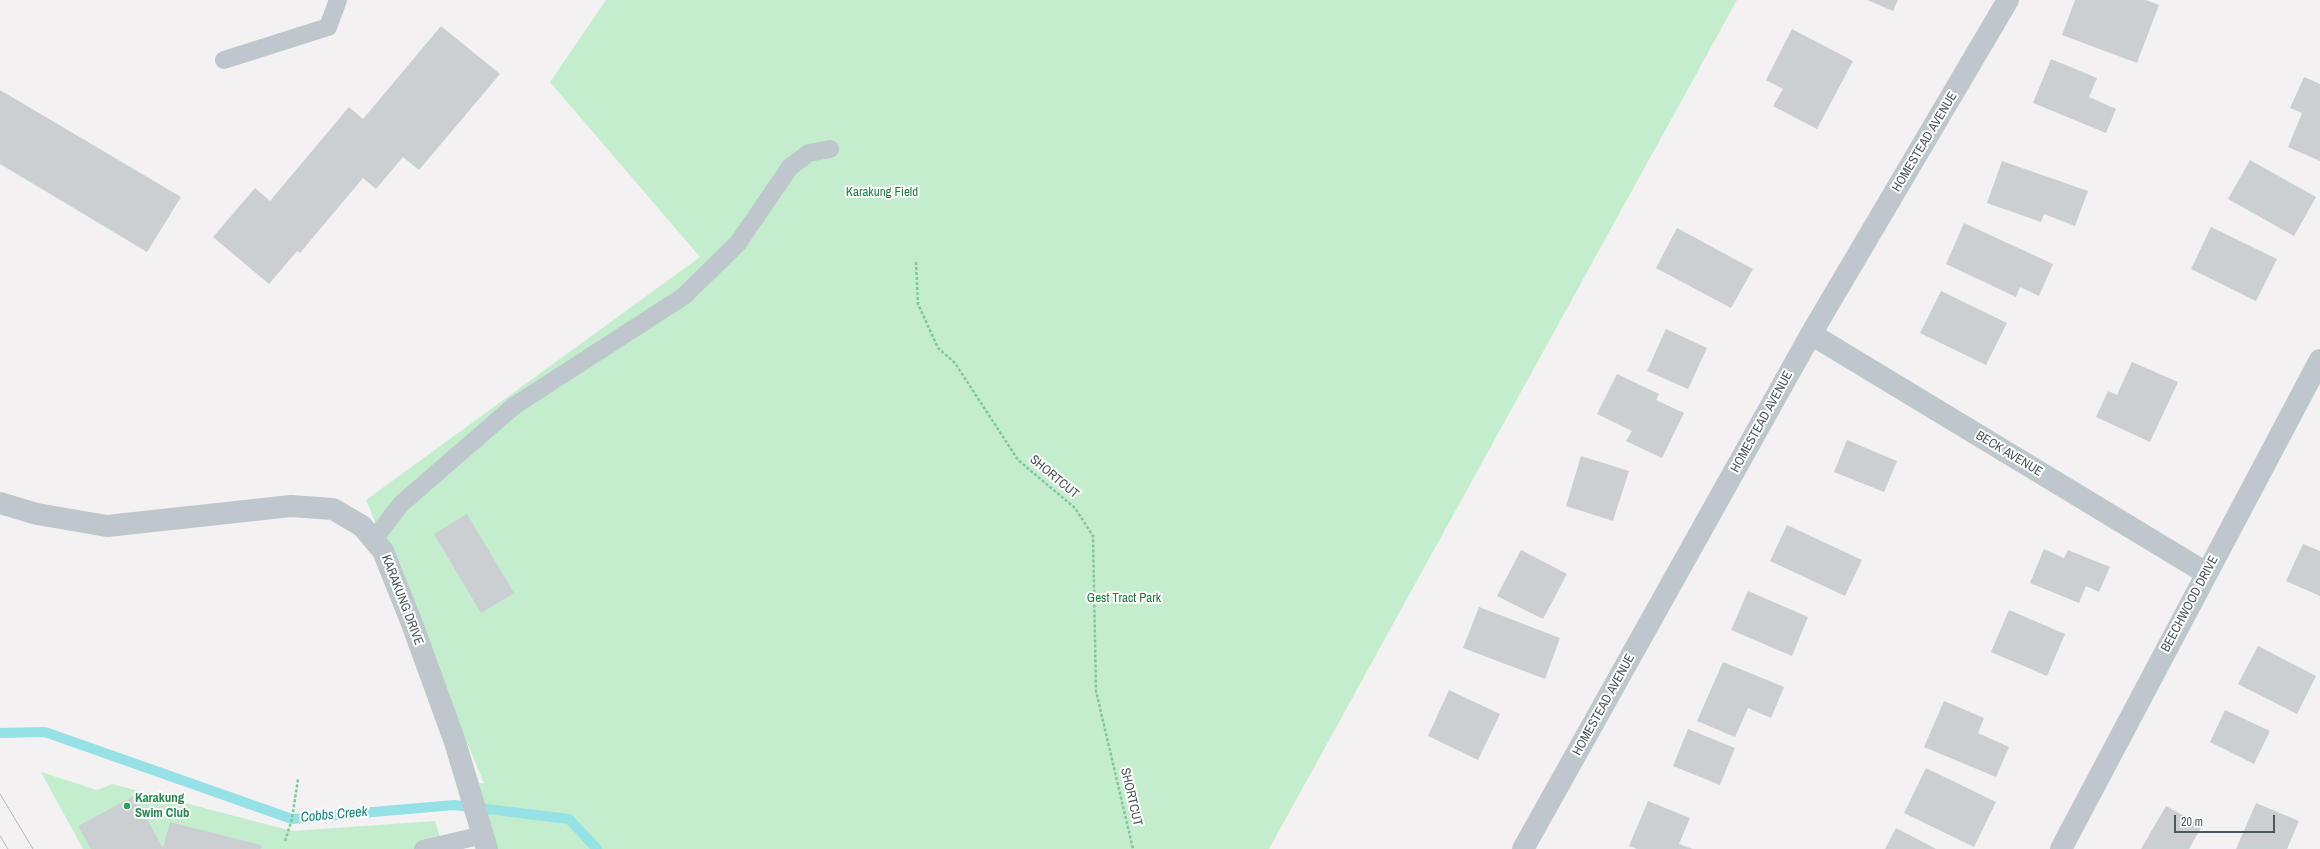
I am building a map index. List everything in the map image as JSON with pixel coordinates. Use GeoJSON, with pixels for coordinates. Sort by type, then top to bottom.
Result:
{"type":"FeatureCollection","features":[{"type":"Feature","properties":{"kind":"street","name":"HOMESTEAD AVENUE"},"geometry":{"type":"LineString","coordinates":[[1523,849],[1811,334],[2008,0]]}},
{"type":"Feature","properties":{"kind":"street","name":"BECK AVENUE"},"geometry":{"type":"LineString","coordinates":[[1811,334],[2206,573]]}},
{"type":"Feature","properties":{"kind":"street","name":"BEECHWOOD DRIVE"},"geometry":{"type":"LineString","coordinates":[[2061,849],[2320,360]]}},
{"type":"Feature","properties":{"kind":"street","name":"KARAKUNG DRIVE"},"geometry":{"type":"LineString","coordinates":[[0,503],[37,514],[107,526],[291,506],[332,509],[362,526],[383,551],[411,621],[455,742],[485,842]]}},
{"type":"Feature","properties":{"kind":"lane"},"geometry":{"type":"LineString","coordinates":[[224,60],[328,27],[338,0]]}},
{"type":"Feature","properties":{"kind":"lane"},"geometry":{"type":"LineString","coordinates":[[374,539],[400,504],[514,406],[684,296],[738,243],[790,167],[809,153],[830,149]]}},
{"type":"Feature","properties":{"kind":"lane"},"geometry":{"type":"LineString","coordinates":[[423,849],[485,842]]}},
{"type":"Feature","properties":{"kind":"path","name":"SHORTCUT"},"geometry":{"type":"LineString","coordinates":[[916,262],[918,304],[938,348],[955,363],[1018,460],[1075,508],[1093,536],[1096,691],[1133,849]]}},
{"type":"Feature","properties":{"kind":"path"},"geometry":{"type":"LineString","coordinates":[[285,841],[292,819],[298,779]]}},
{"type":"Feature","properties":{"kind":"green space"},"geometry":{"type":"Polygon","coordinates":[[[606,0],[1737,0],[1269,849],[498,849],[468,785],[484,783],[366,500],[700,257],[550,82],[606,0]]]}},
{"type":"Feature","properties":{"kind":"green space","name":"Karakung Swim Club"},"geometry":{"type":"Polygon","coordinates":[[[41,772],[97,790],[112,784],[292,831],[435,821],[444,849],[83,849],[41,772]]]}},
{"type":"Feature","properties":{"kind":"building"},"geometry":{"type":"Polygon","coordinates":[[[1867,0],[1898,0],[1893,11],[1867,0]]]}},
{"type":"Feature","properties":{"kind":"building"},"geometry":{"type":"Polygon","coordinates":[[[2075,0],[2146,0],[2159,5],[2137,63],[2062,35],[2075,0]]]}},
{"type":"Feature","properties":{"kind":"building"},"geometry":{"type":"Polygon","coordinates":[[[441,26],[500,74],[419,170],[403,157],[376,189],[363,178],[300,253],[297,251],[269,284],[213,237],[255,188],[270,201],[349,107],[363,119],[441,26]]]}},
{"type":"Feature","properties":{"kind":"building"},"geometry":{"type":"Polygon","coordinates":[[[1792,29],[1853,61],[1817,129],[1773,106],[1783,89],[1766,80],[1792,29]]]}},
{"type":"Feature","properties":{"kind":"building"},"geometry":{"type":"Polygon","coordinates":[[[2051,59],[2097,78],[2089,97],[2116,109],[2106,133],[2033,103],[2051,59]]]}},
{"type":"Feature","properties":{"kind":"building"},"geometry":{"type":"Polygon","coordinates":[[[2304,77],[2320,84],[2320,161],[2288,147],[2302,113],[2290,108],[2304,77]]]}},
{"type":"Feature","properties":{"kind":"building"},"geometry":{"type":"Polygon","coordinates":[[[0,90],[181,197],[147,252],[0,164],[0,90]]]}},
{"type":"Feature","properties":{"kind":"building"},"geometry":{"type":"Polygon","coordinates":[[[2250,160],[2316,197],[2294,236],[2228,199],[2250,160]]]}},
{"type":"Feature","properties":{"kind":"building"},"geometry":{"type":"Polygon","coordinates":[[[2002,161],[2088,191],[2075,226],[2044,214],[2041,222],[1987,203],[2002,161]]]}},
{"type":"Feature","properties":{"kind":"building"},"geometry":{"type":"Polygon","coordinates":[[[1964,223],[2053,264],[2039,296],[2020,287],[2016,297],[1946,264],[1964,223]]]}},
{"type":"Feature","properties":{"kind":"building"},"geometry":{"type":"Polygon","coordinates":[[[2211,227],[2277,259],[2256,301],[2191,269],[2211,227]]]}},
{"type":"Feature","properties":{"kind":"building"},"geometry":{"type":"Polygon","coordinates":[[[1677,228],[1753,269],[1731,308],[1656,268],[1677,228]]]}},
{"type":"Feature","properties":{"kind":"building"},"geometry":{"type":"Polygon","coordinates":[[[1941,291],[2007,323],[1986,365],[1920,333],[1941,291]]]}},
{"type":"Feature","properties":{"kind":"building"},"geometry":{"type":"Polygon","coordinates":[[[1666,329],[1707,348],[1688,389],[1647,371],[1666,329]]]}},
{"type":"Feature","properties":{"kind":"building"},"geometry":{"type":"Polygon","coordinates":[[[2132,362],[2178,382],[2150,442],[2096,417],[2108,391],[2117,395],[2132,362]]]}},
{"type":"Feature","properties":{"kind":"building"},"geometry":{"type":"Polygon","coordinates":[[[1617,374],[1659,394],[1656,400],[1684,413],[1662,458],[1626,441],[1632,431],[1597,414],[1617,374]]]}},
{"type":"Feature","properties":{"kind":"building"},"geometry":{"type":"Polygon","coordinates":[[[1847,440],[1897,461],[1884,492],[1834,472],[1847,440]]]}},
{"type":"Feature","properties":{"kind":"building"},"geometry":{"type":"Polygon","coordinates":[[[1581,456],[1629,471],[1613,521],[1566,506],[1581,456]]]}},
{"type":"Feature","properties":{"kind":"building"},"geometry":{"type":"Polygon","coordinates":[[[467,514],[514,593],[481,613],[434,534],[467,514]]]}},
{"type":"Feature","properties":{"kind":"building"},"geometry":{"type":"Polygon","coordinates":[[[1787,525],[1862,560],[1845,596],[1770,561],[1787,525]]]}},
{"type":"Feature","properties":{"kind":"building"},"geometry":{"type":"Polygon","coordinates":[[[2303,544],[2320,551],[2320,596],[2286,581],[2303,544]]]}},
{"type":"Feature","properties":{"kind":"building"},"geometry":{"type":"Polygon","coordinates":[[[2044,549],[2064,558],[2068,550],[2110,567],[2099,592],[2086,586],[2079,603],[2030,583],[2044,549]]]}},
{"type":"Feature","properties":{"kind":"building"},"geometry":{"type":"Polygon","coordinates":[[[1521,550],[1567,574],[1543,619],[1497,596],[1521,550]]]}},
{"type":"Feature","properties":{"kind":"building"},"geometry":{"type":"Polygon","coordinates":[[[1748,591],[1808,617],[1792,656],[1731,630],[1748,591]]]}},
{"type":"Feature","properties":{"kind":"building"},"geometry":{"type":"Polygon","coordinates":[[[1479,607],[1560,638],[1545,679],[1463,648],[1479,607]]]}},
{"type":"Feature","properties":{"kind":"building"},"geometry":{"type":"Polygon","coordinates":[[[2009,610],[2065,634],[2047,676],[1991,652],[2009,610]]]}},
{"type":"Feature","properties":{"kind":"building"},"geometry":{"type":"Polygon","coordinates":[[[2258,646],[2316,676],[2297,714],[2238,684],[2258,646]]]}},
{"type":"Feature","properties":{"kind":"building"},"geometry":{"type":"Polygon","coordinates":[[[1723,662],[1784,687],[1771,718],[1748,708],[1735,737],[1697,721],[1723,662]]]}},
{"type":"Feature","properties":{"kind":"building"},"geometry":{"type":"Polygon","coordinates":[[[1449,690],[1500,714],[1478,760],[1428,736],[1449,690]]]}},
{"type":"Feature","properties":{"kind":"building"},"geometry":{"type":"Polygon","coordinates":[[[1944,701],[1984,718],[1978,733],[2009,747],[1996,777],[1924,747],[1944,701]]]}},
{"type":"Feature","properties":{"kind":"building"},"geometry":{"type":"Polygon","coordinates":[[[2225,710],[2270,731],[2254,764],[2210,742],[2225,710]]]}},
{"type":"Feature","properties":{"kind":"building"},"geometry":{"type":"Polygon","coordinates":[[[1688,729],[1735,748],[1720,785],[1673,766],[1688,729]]]}},
{"type":"Feature","properties":{"kind":"building"},"geometry":{"type":"Polygon","coordinates":[[[1926,768],[1996,802],[1974,847],[1904,813],[1926,768]]]}},
{"type":"Feature","properties":{"kind":"building"},"geometry":{"type":"Polygon","coordinates":[[[134,796],[163,848],[170,822],[261,845],[261,849],[91,849],[78,826],[134,796]]]}},
{"type":"Feature","properties":{"kind":"building"},"geometry":{"type":"Polygon","coordinates":[[[1648,801],[1690,818],[1679,844],[1693,849],[1637,849],[1629,846],[1648,801]]]}},
{"type":"Feature","properties":{"kind":"building"},"geometry":{"type":"Polygon","coordinates":[[[2256,803],[2299,821],[2287,849],[2236,849],[2256,803]]]}},
{"type":"Feature","properties":{"kind":"building"},"geometry":{"type":"Polygon","coordinates":[[[2166,806],[2202,826],[2189,849],[2141,849],[2166,806]]]}},
{"type":"Feature","properties":{"kind":"building"},"geometry":{"type":"Polygon","coordinates":[[[1896,828],[1936,849],[1885,849],[1896,828]]]}},
{"type":"Feature","properties":{"kind":"waterway","name":"Cobbs Creek"},"geometry":{"type":"LineString","coordinates":[[0,733],[45,732],[292,819],[454,805],[569,819],[597,849]]}},
{"type":"Feature","properties":{"kind":"tram line"},"geometry":{"type":"LineString","coordinates":[[0,794],[33,849]]}},
{"type":"Feature","properties":{"kind":"tram line"},"geometry":{"type":"LineString","coordinates":[[0,836],[8,849]]}},
{"type":"Feature","properties":{"kind":"place","name":"Karakung Swim Club"},"geometry":{"type":"Point","coordinates":[127,806]}},
{"type":"Feature","properties":{"kind":"park label","name":"Karakung Field"},"geometry":{"type":"Point","coordinates":[882,193]}},
{"type":"Feature","properties":{"kind":"park label","name":"Gest Tract Park"},"geometry":{"type":"Point","coordinates":[1124,599]}}]}
